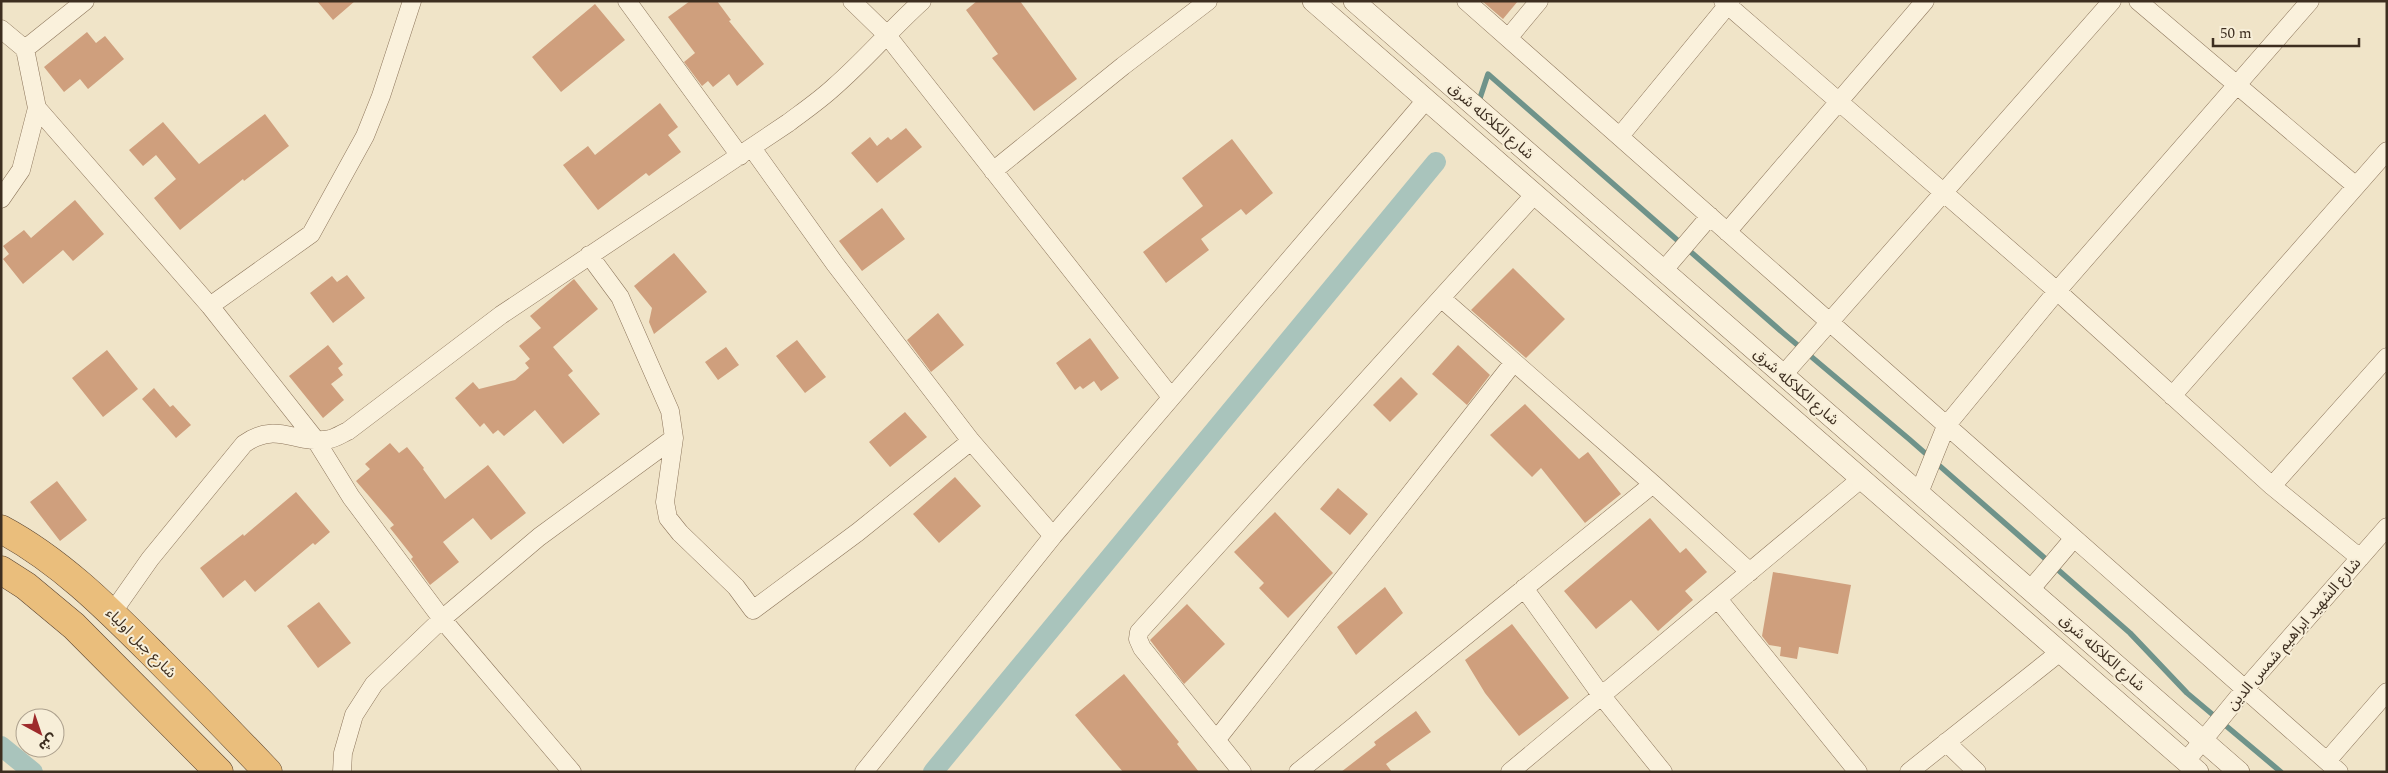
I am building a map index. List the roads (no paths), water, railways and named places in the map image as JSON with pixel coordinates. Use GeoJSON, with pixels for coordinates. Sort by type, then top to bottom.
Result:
{"type":"FeatureCollection","features":[{"type":"Feature","properties":{"kind":"highway","name":"شارع جبل اولياء"},"geometry":{"type":"LineString","coordinates":[[1,529],[22,540],[51,561],[112,613],[268,772]]}},
{"type":"Feature","properties":{"kind":"highway"},"geometry":{"type":"LineString","coordinates":[[1,570],[26,586],[74,626],[219,772]]}},
{"type":"Feature","properties":{"kind":"street"},"geometry":{"type":"LineString","coordinates":[[25,49],[85,1]]}},
{"type":"Feature","properties":{"kind":"street"},"geometry":{"type":"LineString","coordinates":[[210,306],[311,234],[365,136],[381,96],[412,1]]}},
{"type":"Feature","properties":{"kind":"street"},"geometry":{"type":"LineString","coordinates":[[627,1],[835,264],[971,441],[1053,536]]}},
{"type":"Feature","properties":{"kind":"street"},"geometry":{"type":"LineString","coordinates":[[852,1],[886,34],[1171,397]]}},
{"type":"Feature","properties":{"kind":"street"},"geometry":{"type":"LineString","coordinates":[[112,613],[150,559],[244,444],[254,436],[268,432],[315,439],[331,439],[348,431],[501,315],[746,152],[833,88],[874,49],[886,34],[922,1]]}},
{"type":"Feature","properties":{"kind":"street"},"geometry":{"type":"LineString","coordinates":[[993,171],[1123,66],[1208,1]]}},
{"type":"Feature","properties":{"kind":"street","name":"شارع الكلاكله شرق"},"geometry":{"type":"LineString","coordinates":[[1313,1],[2192,766]]}},
{"type":"Feature","properties":{"kind":"street"},"geometry":{"type":"LineString","coordinates":[[1466,1],[2333,767],[2387,692]]}},
{"type":"Feature","properties":{"kind":"street"},"geometry":{"type":"LineString","coordinates":[[1508,37],[1539,1]]}},
{"type":"Feature","properties":{"kind":"street"},"geometry":{"type":"LineString","coordinates":[[1727,232],[1925,1]]}},
{"type":"Feature","properties":{"kind":"street"},"geometry":{"type":"LineString","coordinates":[[1783,375],[2112,1]]}},
{"type":"Feature","properties":{"kind":"street"},"geometry":{"type":"LineString","coordinates":[[2138,1],[2356,186]]}},
{"type":"Feature","properties":{"kind":"street"},"geometry":{"type":"LineString","coordinates":[[1919,493],[1946,426],[2057,290],[2310,1]]}},
{"type":"Feature","properties":{"kind":"street","name":"شارع الكلاكله شرق"},"geometry":{"type":"LineString","coordinates":[[1356,2],[2239,772]]}},
{"type":"Feature","properties":{"kind":"street"},"geometry":{"type":"LineString","coordinates":[[1620,136],[1728,2],[1838,102],[2057,290],[2272,486],[2360,558]]}},
{"type":"Feature","properties":{"kind":"street"},"geometry":{"type":"LineString","coordinates":[[1,29],[25,49],[37,108],[21,170],[1,199]]}},
{"type":"Feature","properties":{"kind":"street"},"geometry":{"type":"LineString","coordinates":[[864,772],[1053,536],[1426,100]]}},
{"type":"Feature","properties":{"kind":"street"},"geometry":{"type":"LineString","coordinates":[[37,108],[210,306],[315,439],[351,497],[442,619],[572,772]]}},
{"type":"Feature","properties":{"kind":"street"},"geometry":{"type":"LineString","coordinates":[[2172,396],[2387,151]]}},
{"type":"Feature","properties":{"kind":"street"},"geometry":{"type":"LineString","coordinates":[[1242,772],[1142,648],[1138,639],[1139,632],[1535,194]]}},
{"type":"Feature","properties":{"kind":"street"},"geometry":{"type":"LineString","coordinates":[[1663,271],[1710,216]]}},
{"type":"Feature","properties":{"kind":"street"},"geometry":{"type":"LineString","coordinates":[[589,255],[620,297],[670,411],[674,438],[665,502],[668,518],[680,533],[736,587],[753,610],[858,532],[971,441]]}},
{"type":"Feature","properties":{"kind":"street"},"geometry":{"type":"LineString","coordinates":[[1441,298],[1750,572]]}},
{"type":"Feature","properties":{"kind":"street"},"geometry":{"type":"LineString","coordinates":[[2272,486],[2387,357]]}},
{"type":"Feature","properties":{"kind":"street"},"geometry":{"type":"LineString","coordinates":[[1217,739],[1514,362]]}},
{"type":"Feature","properties":{"kind":"street"},"geometry":{"type":"LineString","coordinates":[[342,772],[343,753],[354,715],[374,684],[442,619],[539,537],[674,438]]}},
{"type":"Feature","properties":{"kind":"street"},"geometry":{"type":"LineString","coordinates":[[1510,772],[1862,478]]}},
{"type":"Feature","properties":{"kind":"street"},"geometry":{"type":"LineString","coordinates":[[1298,772],[1653,484]]}},
{"type":"Feature","properties":{"kind":"street","name":"شارع الشهيد ابراهيم شمس الدين"},"geometry":{"type":"LineString","coordinates":[[2192,766],[2203,741],[2245,689],[2387,528]]}},
{"type":"Feature","properties":{"kind":"street"},"geometry":{"type":"LineString","coordinates":[[2030,590],[2074,538]]}},
{"type":"Feature","properties":{"kind":"street"},"geometry":{"type":"LineString","coordinates":[[1524,588],[1601,695],[1663,772]]}},
{"type":"Feature","properties":{"kind":"street"},"geometry":{"type":"LineString","coordinates":[[1718,598],[1858,772]]}},
{"type":"Feature","properties":{"kind":"street"},"geometry":{"type":"LineString","coordinates":[[1909,772],[2060,652]]}},
{"type":"Feature","properties":{"kind":"street"},"geometry":{"type":"LineString","coordinates":[[1946,742],[1977,772]]}},
{"type":"Feature","properties":{"kind":"waterway"},"geometry":{"type":"LineString","coordinates":[[1480,98],[1488,74],[1782,332],[1909,439],[2130,633],[2187,693],[2281,772]]}},
{"type":"Feature","properties":{"kind":"waterway"},"geometry":{"type":"LineString","coordinates":[[933,772],[1436,162]]}},
{"type":"Feature","properties":{"kind":"waterway"},"geometry":{"type":"LineString","coordinates":[[1,746],[33,772]]}}]}
